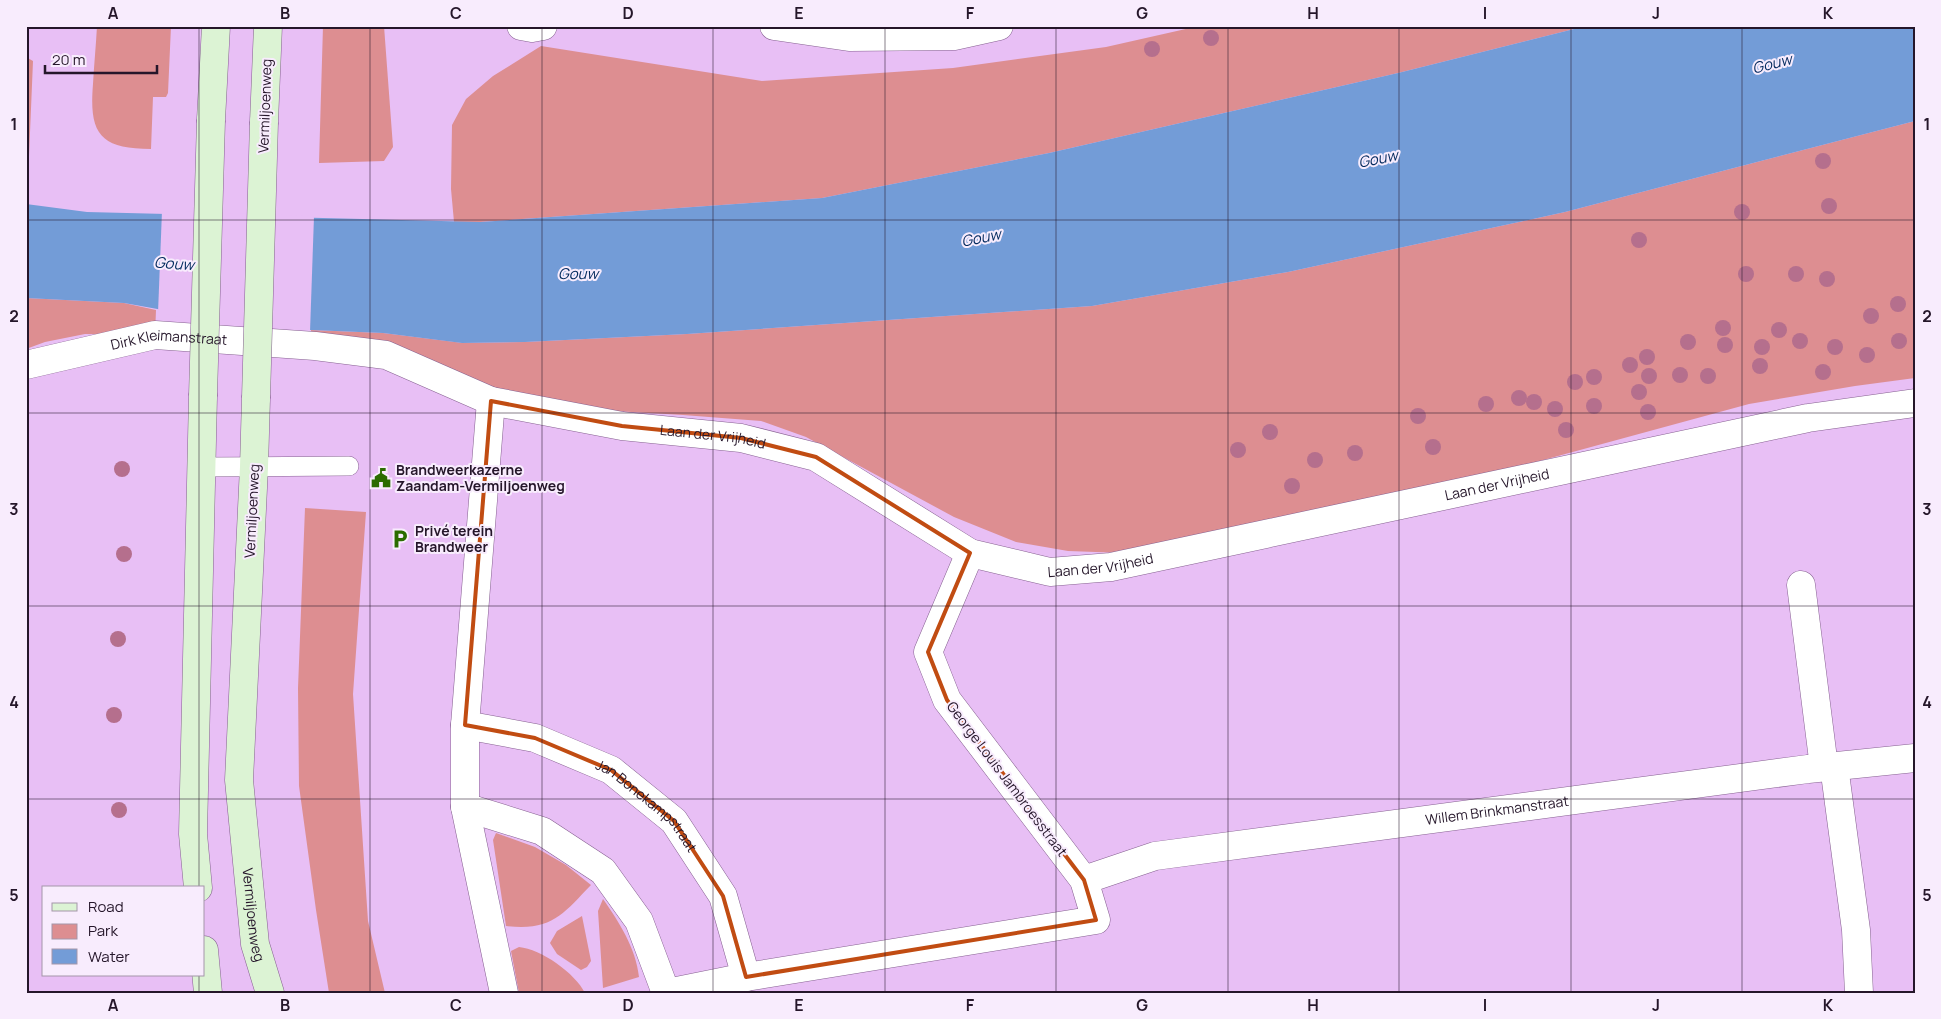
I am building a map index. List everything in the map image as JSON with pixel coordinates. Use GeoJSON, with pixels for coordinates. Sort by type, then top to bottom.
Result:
{"type":"FeatureCollection","features":[{"type":"Feature","properties":{"kind":"main road"},"geometry":{"type":"LineString","coordinates":[[198,886],[193,834],[202,396],[216,26]]}},
{"type":"Feature","properties":{"kind":"main road","name":"Vermiljoenweg"},"geometry":{"type":"LineString","coordinates":[[268,26],[254,467],[239,780],[256,944],[270,993]]}},
{"type":"Feature","properties":{"kind":"main road"},"geometry":{"type":"LineString","coordinates":[[205,961],[208,993]]}},
{"type":"Feature","properties":{"kind":"street"},"geometry":{"type":"LineString","coordinates":[[521,26],[532,28],[543,26]]}},
{"type":"Feature","properties":{"kind":"street"},"geometry":{"type":"LineString","coordinates":[[774,26],[849,38],[954,36],[999,26]]}},
{"type":"Feature","properties":{"kind":"street","name":"Dirk Kleimanstraat"},"geometry":{"type":"LineString","coordinates":[[26,364],[155,335],[315,346]]}},
{"type":"Feature","properties":{"kind":"street","name":"Laan der Vrijheid"},"geometry":{"type":"LineString","coordinates":[[315,346],[386,355],[491,400],[622,426],[741,438],[816,457],[970,554],[1050,572],[1111,567],[1808,418],[1915,403]]}},
{"type":"Feature","properties":{"kind":"street"},"geometry":{"type":"LineString","coordinates":[[491,400],[465,725],[465,807],[504,993]]}},
{"type":"Feature","properties":{"kind":"street","name":"George Louis Jambroesstraat"},"geometry":{"type":"LineString","coordinates":[[746,977],[1096,920],[1084,880],[947,700],[928,652],[970,554]]}},
{"type":"Feature","properties":{"kind":"street"},"geometry":{"type":"LineString","coordinates":[[1801,585],[1856,930],[1860,993]]}},
{"type":"Feature","properties":{"kind":"street","name":"Jan Bonekampstraat"},"geometry":{"type":"LineString","coordinates":[[465,725],[535,738],[611,770],[674,821],[723,896],[746,977]]}},
{"type":"Feature","properties":{"kind":"street","name":"Willem Brinkmanstraat"},"geometry":{"type":"LineString","coordinates":[[1084,880],[1155,856],[1829,767],[1915,758]]}},
{"type":"Feature","properties":{"kind":"street"},"geometry":{"type":"LineString","coordinates":[[465,807],[542,831],[603,871],[639,921],[666,993],[746,977]]}},
{"type":"Feature","properties":{"kind":"lane"},"geometry":{"type":"LineString","coordinates":[[201,468],[349,466]]}},
{"type":"Feature","properties":{"kind":"highlighted area"},"geometry":{"type":"Polygon","coordinates":[[[491,401],[622,426],[741,438],[816,457],[970,553],[928,652],[947,700],[1084,880],[1096,920],[746,977],[723,896],[674,821],[611,770],[535,738],[465,725],[491,401]]]}},
{"type":"Feature","properties":{"kind":"green space"},"geometry":{"type":"Polygon","coordinates":[[[97,26],[171,26],[168,93],[166,97],[153,97],[151,149],[119,146],[101,135],[96,126],[92,101],[97,26]]]}},
{"type":"Feature","properties":{"kind":"green space"},"geometry":{"type":"Polygon","coordinates":[[[323,26],[384,26],[393,147],[384,161],[319,163],[323,26]]]}},
{"type":"Feature","properties":{"kind":"green space"},"geometry":{"type":"Polygon","coordinates":[[[1199,26],[1586,26],[1398,73],[1049,153],[822,198],[480,222],[454,222],[451,189],[452,125],[466,99],[493,76],[541,46],[762,81],[953,68],[1106,47],[1199,26]]]}},
{"type":"Feature","properties":{"kind":"green space"},"geometry":{"type":"Polygon","coordinates":[[[26,57],[33,61],[27,204],[26,204],[26,57]]]}},
{"type":"Feature","properties":{"kind":"green space"},"geometry":{"type":"Polygon","coordinates":[[[1915,121],[1915,378],[1749,404],[1462,482],[1124,553],[1068,551],[1016,542],[954,517],[806,437],[761,421],[563,408],[311,339],[311,330],[383,333],[463,343],[525,342],[687,334],[1092,306],[1288,272],[1565,212],[1915,121]]]}},
{"type":"Feature","properties":{"kind":"green space"},"geometry":{"type":"Polygon","coordinates":[[[26,298],[124,303],[156,310],[155,335],[85,334],[45,342],[26,349],[26,298]]]}},
{"type":"Feature","properties":{"kind":"green space"},"geometry":{"type":"Polygon","coordinates":[[[305,508],[366,512],[353,694],[368,921],[385,993],[329,993],[299,786],[298,688],[305,508]]]}},
{"type":"Feature","properties":{"kind":"green space"},"geometry":{"type":"Polygon","coordinates":[[[496,833],[535,847],[566,865],[591,885],[555,919],[535,926],[506,926],[493,840],[496,833]]]}},
{"type":"Feature","properties":{"kind":"green space"},"geometry":{"type":"Polygon","coordinates":[[[603,899],[621,926],[631,946],[639,977],[603,988],[598,911],[603,899]]]}},
{"type":"Feature","properties":{"kind":"green space"},"geometry":{"type":"Polygon","coordinates":[[[582,916],[591,961],[587,967],[581,970],[557,954],[550,943],[557,931],[582,916]]]}},
{"type":"Feature","properties":{"kind":"green space"},"geometry":{"type":"Polygon","coordinates":[[[519,947],[537,952],[556,963],[574,978],[585,993],[519,993],[511,951],[519,947]]]}},
{"type":"Feature","properties":{"kind":"water","name":"Gouw"},"geometry":{"type":"Polygon","coordinates":[[[1586,26],[1915,26],[1915,121],[1565,212],[1288,272],[1092,306],[687,334],[525,342],[462,343],[383,333],[263,328],[124,303],[26,298],[26,204],[87,212],[480,222],[822,198],[1049,153],[1398,73],[1586,26]]]}},
{"type":"Feature","properties":{"kind":"pier"},"geometry":{"type":"Polygon","coordinates":[[[162,211],[314,216],[310,332],[263,331],[158,313],[162,211]]]}},
{"type":"Feature","properties":{"kind":"place","name":"Brandweerkazerne Zaandam-Vermiljoenweg"},"geometry":{"type":"Point","coordinates":[381,478]}},
{"type":"Feature","properties":{"kind":"place","name":"Privé terein Brandweer"},"geometry":{"type":"Point","coordinates":[400,539]}}]}
